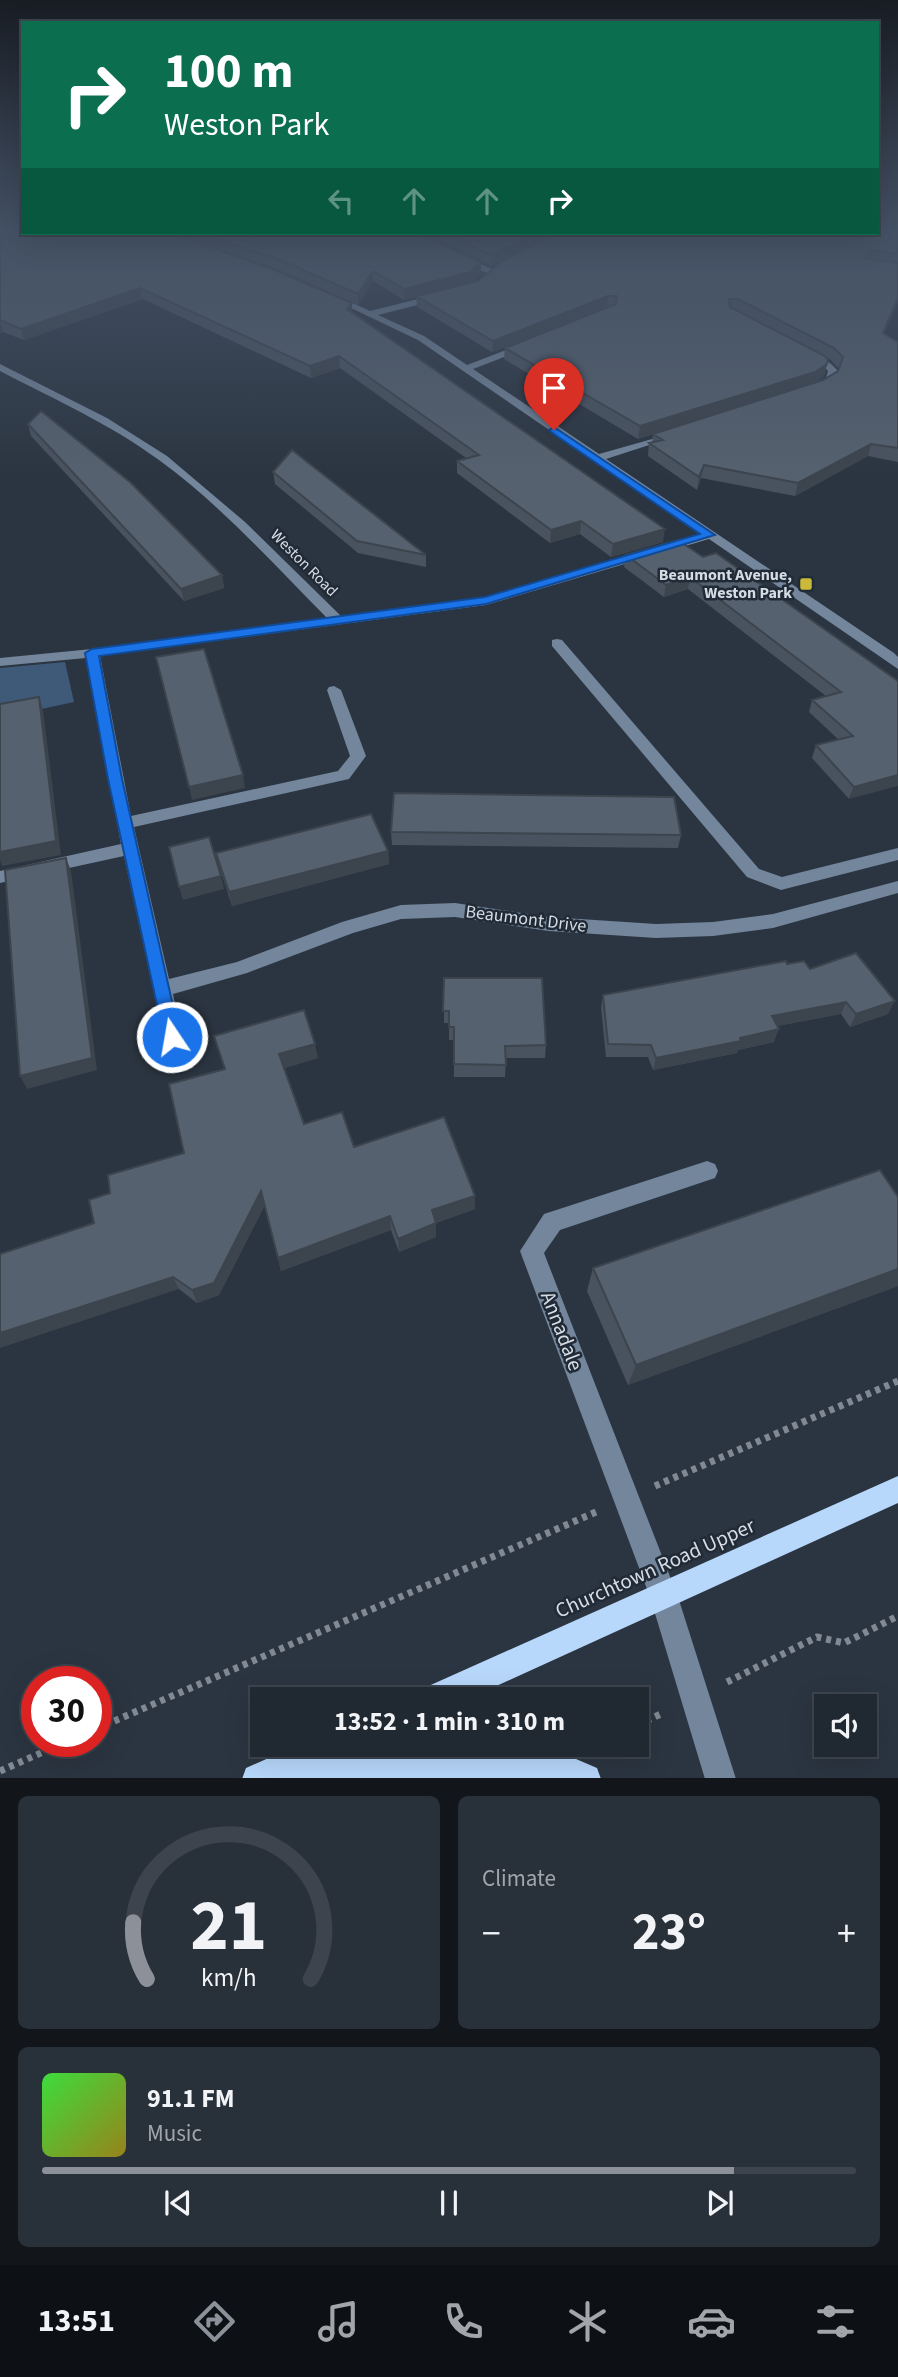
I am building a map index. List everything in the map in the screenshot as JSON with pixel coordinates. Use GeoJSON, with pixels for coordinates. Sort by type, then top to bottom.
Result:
{"type":"FeatureCollection","features":[{"type":"Feature","properties":{"kind":"main road","name":"Churchtown Road Upper"},"geometry":{"type":"LineString","coordinates":[[462,1687],[898,1489]]}},
{"type":"Feature","properties":{"kind":"main road"},"geometry":{"type":"LineString","coordinates":[[269,1773],[306,1757]]}},
{"type":"Feature","properties":{"kind":"main road"},"geometry":{"type":"LineString","coordinates":[[269,1773],[555,1765],[584,1778]]}},
{"type":"Feature","properties":{"kind":"street"},"geometry":{"type":"LineString","coordinates":[[363,311],[421,338],[895,660]]}},
{"type":"Feature","properties":{"kind":"street"},"geometry":{"type":"LineString","coordinates":[[370,314],[382,311]]}},
{"type":"Feature","properties":{"kind":"street"},"geometry":{"type":"LineString","coordinates":[[465,369],[533,343]]}},
{"type":"Feature","properties":{"kind":"street"},"geometry":{"type":"LineString","coordinates":[[791,345],[827,364],[833,371],[830,380],[803,392]]}},
{"type":"Feature","properties":{"kind":"street","name":"Weston Road"},"geometry":{"type":"LineString","coordinates":[[0,367],[138,441],[179,471],[257,541],[336,619],[486,601],[709,535]]}},
{"type":"Feature","properties":{"kind":"street"},"geometry":{"type":"LineString","coordinates":[[596,458],[688,429]]}},
{"type":"Feature","properties":{"kind":"street"},"geometry":{"type":"LineString","coordinates":[[0,662],[92,653],[336,619]]}},
{"type":"Feature","properties":{"kind":"street"},"geometry":{"type":"LineString","coordinates":[[557,643],[753,873],[781,884],[898,854]]}},
{"type":"Feature","properties":{"kind":"street"},"geometry":{"type":"LineString","coordinates":[[92,653],[125,823],[172,1037]]}},
{"type":"Feature","properties":{"kind":"street"},"geometry":{"type":"LineString","coordinates":[[125,823],[343,775],[358,756],[334,690]]}},
{"type":"Feature","properties":{"kind":"street"},"geometry":{"type":"LineString","coordinates":[[0,877],[131,848]]}},
{"type":"Feature","properties":{"kind":"street","name":"Beaumont Drive"},"geometry":{"type":"LineString","coordinates":[[162,989],[240,968],[348,927],[401,912],[456,910],[549,924],[656,931],[713,929],[773,921],[898,887]]}},
{"type":"Feature","properties":{"kind":"street","name":"Annadale"},"geometry":{"type":"LineString","coordinates":[[707,1171],[552,1222],[531,1251],[664,1597],[721,1778]]}},
{"type":"Feature","properties":{"kind":"path"},"geometry":{"type":"LineString","coordinates":[[112,1722],[898,1381]]}},
{"type":"Feature","properties":{"kind":"path"},"geometry":{"type":"LineString","coordinates":[[649,1719],[817,1637],[844,1643],[898,1616]]}},
{"type":"Feature","properties":{"kind":"path"},"geometry":{"type":"LineString","coordinates":[[0,1771],[32,1757]]}},
{"type":"Feature","properties":{"kind":"shaded area"},"geometry":{"type":"Polygon","coordinates":[[[65,662],[74,702],[0,718],[0,668],[65,662]]]}},
{"type":"Feature","properties":{"kind":"building"},"geometry":{"type":"Polygon","coordinates":[[[0,311],[73,311],[21,329],[0,320],[0,311]]]}},
{"type":"Feature","properties":{"kind":"building"},"geometry":{"type":"Polygon","coordinates":[[[190,311],[350,311],[665,529],[613,544],[581,521],[551,530],[457,461],[479,455],[339,356],[310,366],[190,311]]]}},
{"type":"Feature","properties":{"kind":"building"},"geometry":{"type":"Polygon","coordinates":[[[442,311],[570,311],[493,341],[442,311]]]}},
{"type":"Feature","properties":{"kind":"building"},"geometry":{"type":"Polygon","coordinates":[[[598,311],[738,311],[828,360],[827,364],[815,372],[640,426],[505,348],[598,311]]]}},
{"type":"Feature","properties":{"kind":"building"},"geometry":{"type":"Polygon","coordinates":[[[761,311],[892,311],[883,333],[898,342],[898,448],[871,444],[798,483],[704,465],[699,477],[649,443],[663,440],[653,434],[823,380],[838,371],[843,357],[834,348],[761,311]]]}},
{"type":"Feature","properties":{"kind":"building"},"geometry":{"type":"Polygon","coordinates":[[[41,411],[130,482],[222,575],[181,589],[28,424],[41,411]]]}},
{"type":"Feature","properties":{"kind":"building"},"geometry":{"type":"Polygon","coordinates":[[[292,450],[426,555],[357,541],[273,472],[292,450]]]}},
{"type":"Feature","properties":{"kind":"building"},"geometry":{"type":"Polygon","coordinates":[[[678,540],[703,557],[716,553],[898,681],[898,775],[854,787],[816,745],[853,736],[812,700],[841,692],[690,577],[666,585],[626,555],[678,540]]]}},
{"type":"Feature","properties":{"kind":"building"},"geometry":{"type":"Polygon","coordinates":[[[204,649],[243,775],[189,787],[156,657],[204,649]]]}},
{"type":"Feature","properties":{"kind":"building"},"geometry":{"type":"Polygon","coordinates":[[[39,697],[56,841],[0,852],[0,704],[39,697]]]}},
{"type":"Feature","properties":{"kind":"building"},"geometry":{"type":"Polygon","coordinates":[[[394,793],[674,797],[681,835],[391,832],[394,793]]]}},
{"type":"Feature","properties":{"kind":"building"},"geometry":{"type":"Polygon","coordinates":[[[371,814],[388,851],[229,892],[216,853],[371,814]]]}},
{"type":"Feature","properties":{"kind":"building"},"geometry":{"type":"Polygon","coordinates":[[[209,837],[221,876],[179,887],[169,847],[209,837]]]}},
{"type":"Feature","properties":{"kind":"building"},"geometry":{"type":"Polygon","coordinates":[[[66,858],[92,1058],[20,1076],[5,870],[66,858]]]}},
{"type":"Feature","properties":{"kind":"building"},"geometry":{"type":"Polygon","coordinates":[[[856,953],[895,1001],[856,1014],[846,1002],[772,1016],[779,1029],[740,1038],[741,1041],[656,1058],[651,1045],[608,1044],[603,995],[786,961],[787,964],[804,961],[810,969],[856,953]]]}},
{"type":"Feature","properties":{"kind":"building"},"geometry":{"type":"Polygon","coordinates":[[[444,978],[542,978],[546,1045],[505,1046],[506,1065],[454,1064],[454,1027],[449,1027],[449,1011],[443,1011],[444,978]]]}},
{"type":"Feature","properties":{"kind":"building"},"geometry":{"type":"Polygon","coordinates":[[[304,1010],[315,1044],[279,1054],[304,1124],[342,1112],[354,1147],[444,1117],[475,1196],[432,1210],[436,1223],[398,1239],[390,1216],[278,1258],[261,1191],[214,1283],[192,1290],[173,1277],[0,1333],[0,1254],[94,1223],[89,1200],[110,1193],[108,1175],[184,1153],[169,1084],[225,1069],[214,1036],[304,1010]]]}},
{"type":"Feature","properties":{"kind":"building"},"geometry":{"type":"Polygon","coordinates":[[[880,1170],[898,1197],[898,1269],[636,1365],[593,1268],[880,1170]]]}},
{"type":"Feature","properties":{"kind":"place","name":"Beaumont Avenue, Weston Park"},"geometry":{"type":"Point","coordinates":[806,584]}},
{"type":"Feature","properties":{"kind":"route"},"geometry":{"type":"LineString","coordinates":[[172,1037],[115,779],[92,653],[486,601],[709,535],[554,430]]}}]}
